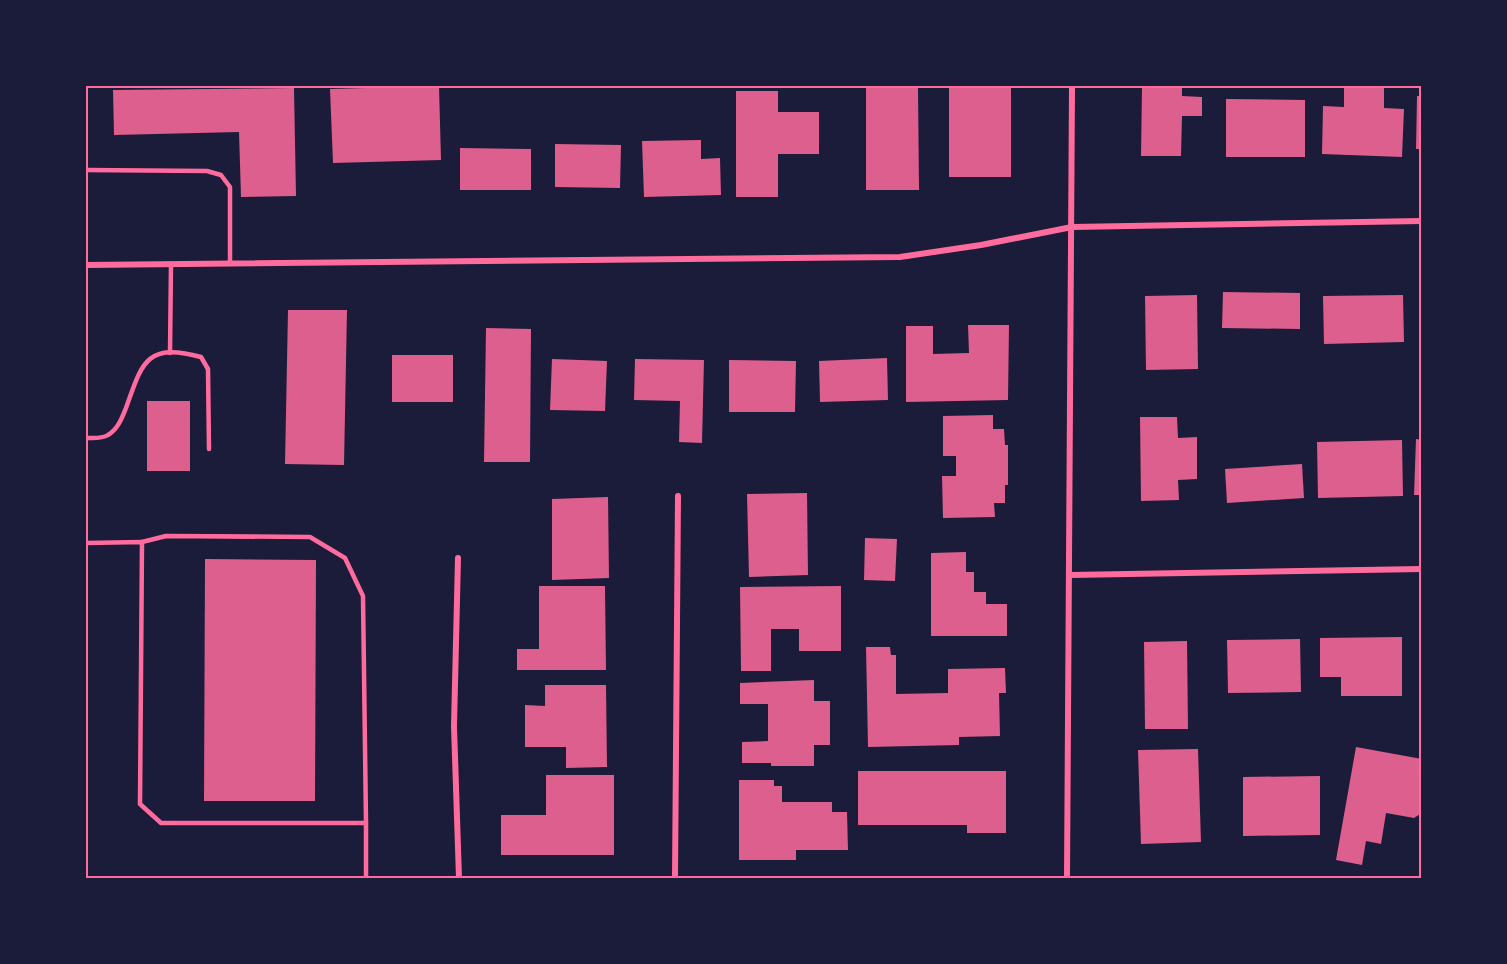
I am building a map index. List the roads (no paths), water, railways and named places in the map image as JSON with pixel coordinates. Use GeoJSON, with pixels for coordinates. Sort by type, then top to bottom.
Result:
{"type":"FeatureCollection","features":[{"type":"Feature","properties":{"kind":"street"},"geometry":{"type":"LineString","coordinates":[[1067,879],[1072,86]]}},
{"type":"Feature","properties":{"kind":"street"},"geometry":{"type":"LineString","coordinates":[[86,265],[900,257],[981,245],[1072,227],[1422,221]]}},
{"type":"Feature","properties":{"kind":"street"},"geometry":{"type":"LineString","coordinates":[[675,879],[678,496]]}},
{"type":"Feature","properties":{"kind":"street"},"geometry":{"type":"LineString","coordinates":[[458,558],[454,726],[459,879]]}},
{"type":"Feature","properties":{"kind":"street"},"geometry":{"type":"LineString","coordinates":[[1070,575],[1422,569]]}},
{"type":"Feature","properties":{"kind":"lane"},"geometry":{"type":"LineString","coordinates":[[86,170],[207,171],[221,176],[230,187],[230,263]]}},
{"type":"Feature","properties":{"kind":"lane"},"geometry":{"type":"LineString","coordinates":[[170,353],[171,264]]}},
{"type":"Feature","properties":{"kind":"lane"},"geometry":{"type":"LineString","coordinates":[[86,438],[101,438],[118,426],[150,357],[170,353],[188,353],[201,357],[208,369],[209,449]]}},
{"type":"Feature","properties":{"kind":"lane"},"geometry":{"type":"LineString","coordinates":[[86,543],[142,542],[166,536],[310,537],[345,558],[363,596],[366,879]]}},
{"type":"Feature","properties":{"kind":"lane"},"geometry":{"type":"LineString","coordinates":[[142,542],[140,804],[161,823],[366,823]]}}]}
